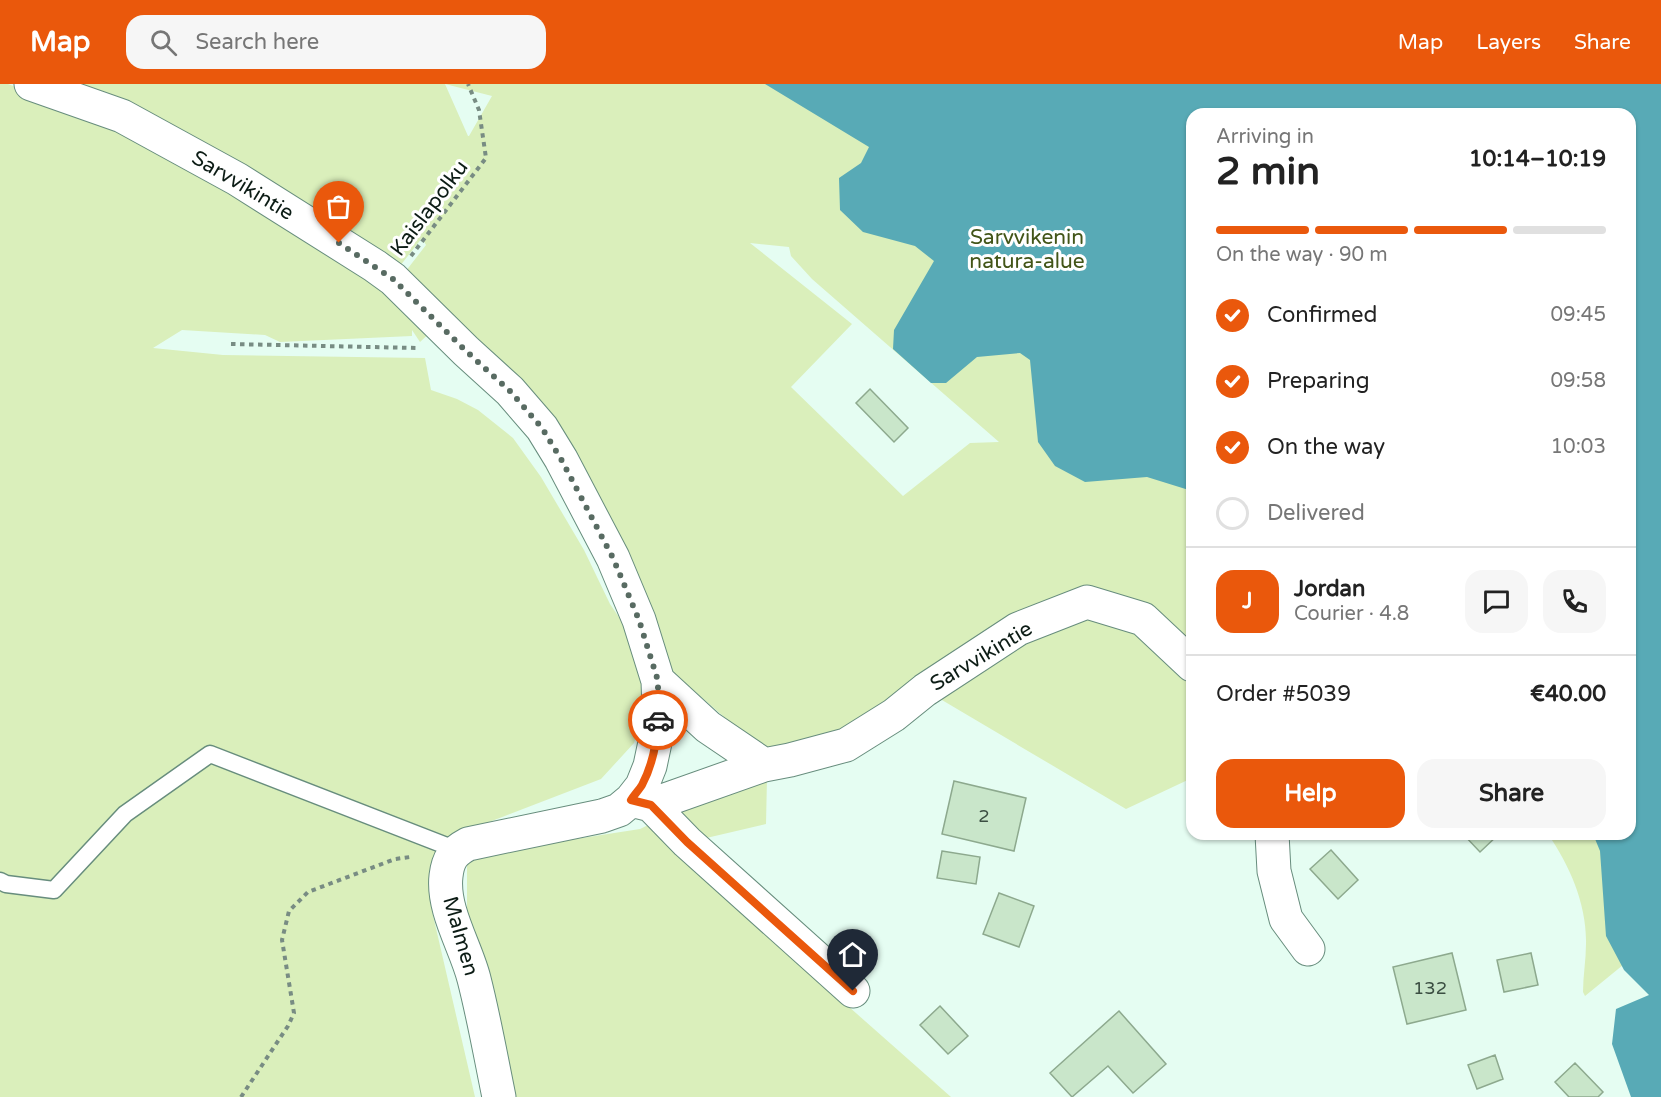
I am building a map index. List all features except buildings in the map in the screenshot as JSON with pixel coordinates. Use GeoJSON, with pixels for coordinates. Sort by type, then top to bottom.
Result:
{"type":"FeatureCollection","features":[{"type":"Feature","properties":{"kind":"street","name":"Sarvvikintie"},"geometry":{"type":"LineString","coordinates":[[31,84],[122,116],[237,179],[393,279],[510,391],[542,428],[566,468],[613,558],[639,620],[658,681],[659,710],[655,744],[642,786],[641,803],[764,765],[846,745],[894,715],[925,690],[1018,629],[1087,602],[1143,619],[1186,659]]}},
{"type":"Feature","properties":{"kind":"street"},"geometry":{"type":"LineString","coordinates":[[658,681],[708,727],[764,765]]}},
{"type":"Feature","properties":{"kind":"street"},"geometry":{"type":"LineString","coordinates":[[457,850],[468,844],[602,816],[641,803],[853,991]]}},
{"type":"Feature","properties":{"kind":"street"},"geometry":{"type":"LineString","coordinates":[[1272,840],[1274,871],[1286,919],[1308,949]]}},
{"type":"Feature","properties":{"kind":"street","name":"Malmen"},"geometry":{"type":"LineString","coordinates":[[457,850],[450,861],[446,878],[449,910],[474,976],[500,1097]]}},
{"type":"Feature","properties":{"kind":"lane"},"geometry":{"type":"LineString","coordinates":[[0,881],[6,884],[54,890],[125,814],[210,754],[457,850]]}},
{"type":"Feature","properties":{"kind":"path","name":"Kaislapolku"},"geometry":{"type":"LineString","coordinates":[[393,279],[486,158],[479,110],[468,84]]}},
{"type":"Feature","properties":{"kind":"path"},"geometry":{"type":"LineString","coordinates":[[231,344],[420,348]]}},
{"type":"Feature","properties":{"kind":"path"},"geometry":{"type":"LineString","coordinates":[[241,1097],[288,1026],[294,1013],[282,940],[290,911],[308,892],[395,859],[457,850]]}},
{"type":"Feature","properties":{"kind":"green space"},"geometry":{"type":"Polygon","coordinates":[[[0,84],[8,84],[141,134],[363,268],[434,329],[420,342],[412,330],[412,336],[280,342],[265,335],[182,330],[153,348],[223,355],[425,358],[431,390],[457,399],[478,410],[513,438],[541,477],[584,550],[610,604],[627,629],[648,698],[634,743],[601,779],[445,839],[432,911],[475,1097],[0,1097],[0,84]]]}},
{"type":"Feature","properties":{"kind":"green space"},"geometry":{"type":"Polygon","coordinates":[[[65,84],[445,84],[1458,84],[1245,108],[1186,108],[1186,781],[1126,809],[925,690],[789,755],[754,743],[692,689],[671,678],[600,506],[402,276],[426,245],[422,238],[396,271],[65,84]],[[445,84],[468,136],[492,96],[445,84]],[[750,243],[852,324],[791,387],[903,496],[970,443],[999,442],[812,279],[791,256],[789,247],[750,243]]]}},
{"type":"Feature","properties":{"kind":"green space"},"geometry":{"type":"Polygon","coordinates":[[[1636,337],[1661,355],[1650,943],[1585,996],[1583,992],[1586,944],[1584,915],[1576,886],[1552,840],[1636,840],[1636,337]]]}},
{"type":"Feature","properties":{"kind":"green space"},"geometry":{"type":"Polygon","coordinates":[[[767,778],[766,824],[668,847],[951,1097],[506,1097],[467,909],[467,856],[640,829],[741,780],[767,778]]]}},
{"type":"Feature","properties":{"kind":"water","name":"Sarvvikenin natura-alue"},"geometry":{"type":"Polygon","coordinates":[[[765,84],[1661,84],[1661,1097],[1631,1097],[1612,1044],[1616,1009],[1649,995],[1624,970],[1606,936],[1600,851],[1595,840],[1636,840],[1636,108],[1186,108],[1186,489],[1147,477],[1085,482],[1055,466],[1038,442],[1030,360],[1020,353],[977,357],[946,383],[931,383],[893,349],[894,330],[934,261],[915,246],[863,232],[840,210],[839,178],[861,163],[869,147],[765,84]]]}},
{"type":"Feature","properties":{"kind":"way so far"},"geometry":{"type":"LineString","coordinates":[[339,243],[393,279],[510,391],[542,428],[561,459],[613,558],[639,620],[658,681],[658,720]]}},
{"type":"Feature","properties":{"kind":"route"},"geometry":{"type":"LineString","coordinates":[[658,720],[650,766],[642,786],[631,800],[651,805],[687,842],[853,991]]}}]}
